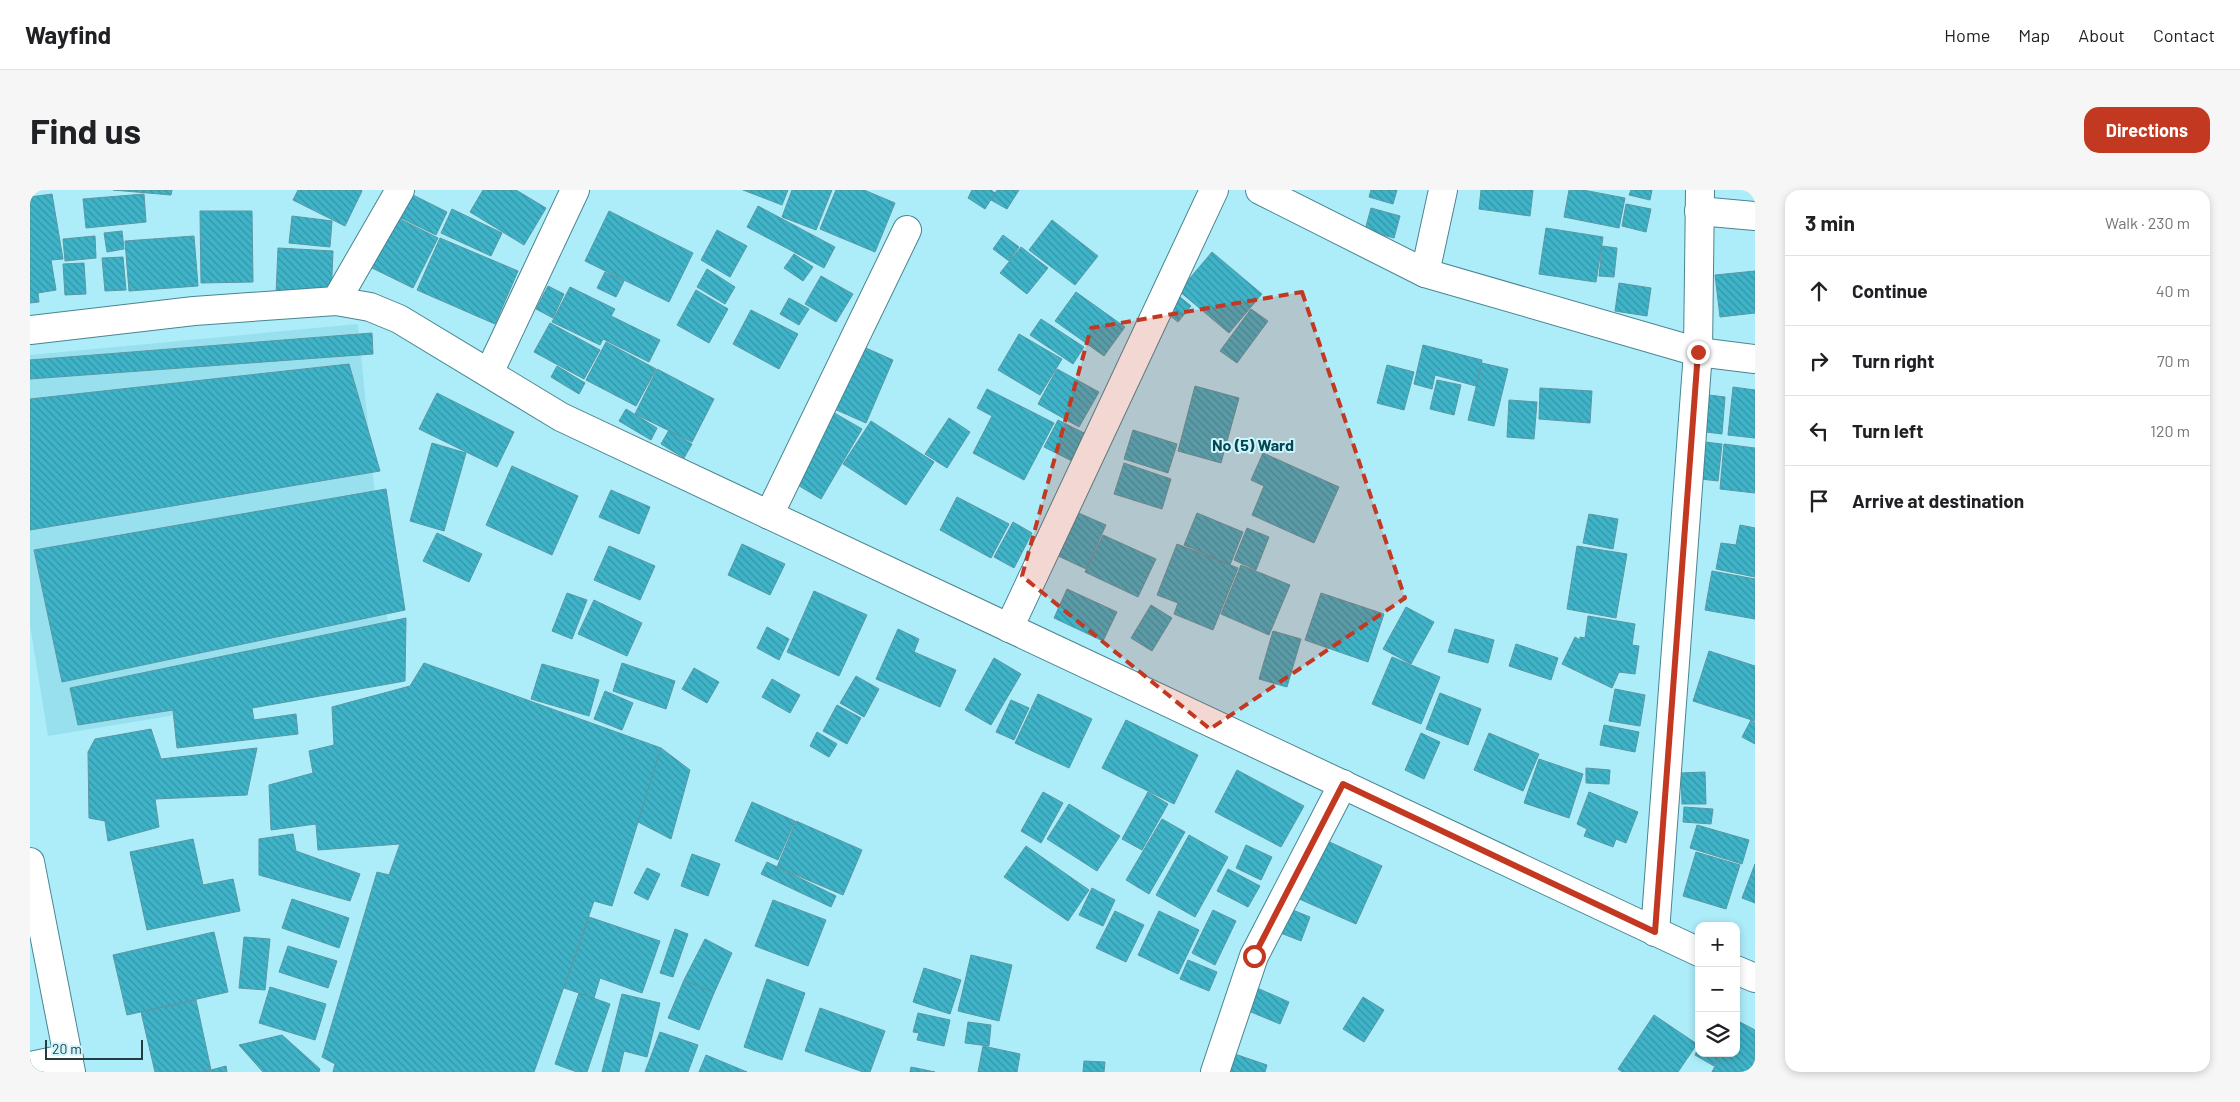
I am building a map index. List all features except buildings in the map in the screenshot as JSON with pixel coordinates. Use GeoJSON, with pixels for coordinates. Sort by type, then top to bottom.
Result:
{"type":"FeatureCollection","features":[{"type":"Feature","properties":{"kind":"main road"},"geometry":{"type":"LineString","coordinates":[[336,301],[400,190]]}},
{"type":"Feature","properties":{"kind":"main road"},"geometry":{"type":"LineString","coordinates":[[489,373],[575,190]]}},
{"type":"Feature","properties":{"kind":"main road"},"geometry":{"type":"LineString","coordinates":[[1009,628],[1214,190]]}},
{"type":"Feature","properties":{"kind":"main road"},"geometry":{"type":"LineString","coordinates":[[1260,190],[1425,273],[1698,352],[1755,359]]}},
{"type":"Feature","properties":{"kind":"main road"},"geometry":{"type":"LineString","coordinates":[[1425,273],[1443,190]]}},
{"type":"Feature","properties":{"kind":"main road"},"geometry":{"type":"LineString","coordinates":[[1655,932],[1698,352],[1700,201],[1755,216]]}},
{"type":"Feature","properties":{"kind":"main road"},"geometry":{"type":"LineString","coordinates":[[769,515],[907,230]]}},
{"type":"Feature","properties":{"kind":"main road"},"geometry":{"type":"LineString","coordinates":[[30,330],[194,311],[336,301],[370,307],[399,319],[561,417],[1695,950]]}},
{"type":"Feature","properties":{"kind":"main road"},"geometry":{"type":"LineString","coordinates":[[1215,1072],[1254,956],[1343,784]]}},
{"type":"Feature","properties":{"kind":"main road"},"geometry":{"type":"LineString","coordinates":[[30,862],[70,1065],[30,1066]]}},
{"type":"Feature","properties":{"kind":"main road"},"geometry":{"type":"LineString","coordinates":[[1740,972],[1755,978]]}},
{"type":"Feature","properties":{"kind":"highlighted area"},"geometry":{"type":"Polygon","coordinates":[[[1302,292],[1405,598],[1210,729],[1022,576],[1091,328],[1302,292]]]}},
{"type":"Feature","properties":{"kind":"shaded area"},"geometry":{"type":"Polygon","coordinates":[[[358,324],[393,679],[48,736],[30,625],[30,355],[358,324]]]}},
{"type":"Feature","properties":{"kind":"district","name":"No (5) Ward"},"geometry":{"type":"Point","coordinates":[1253,444]}},
{"type":"Feature","properties":{"kind":"route"},"geometry":{"type":"LineString","coordinates":[[1254,956],[1343,784],[1655,932],[1698,352]]}}]}
